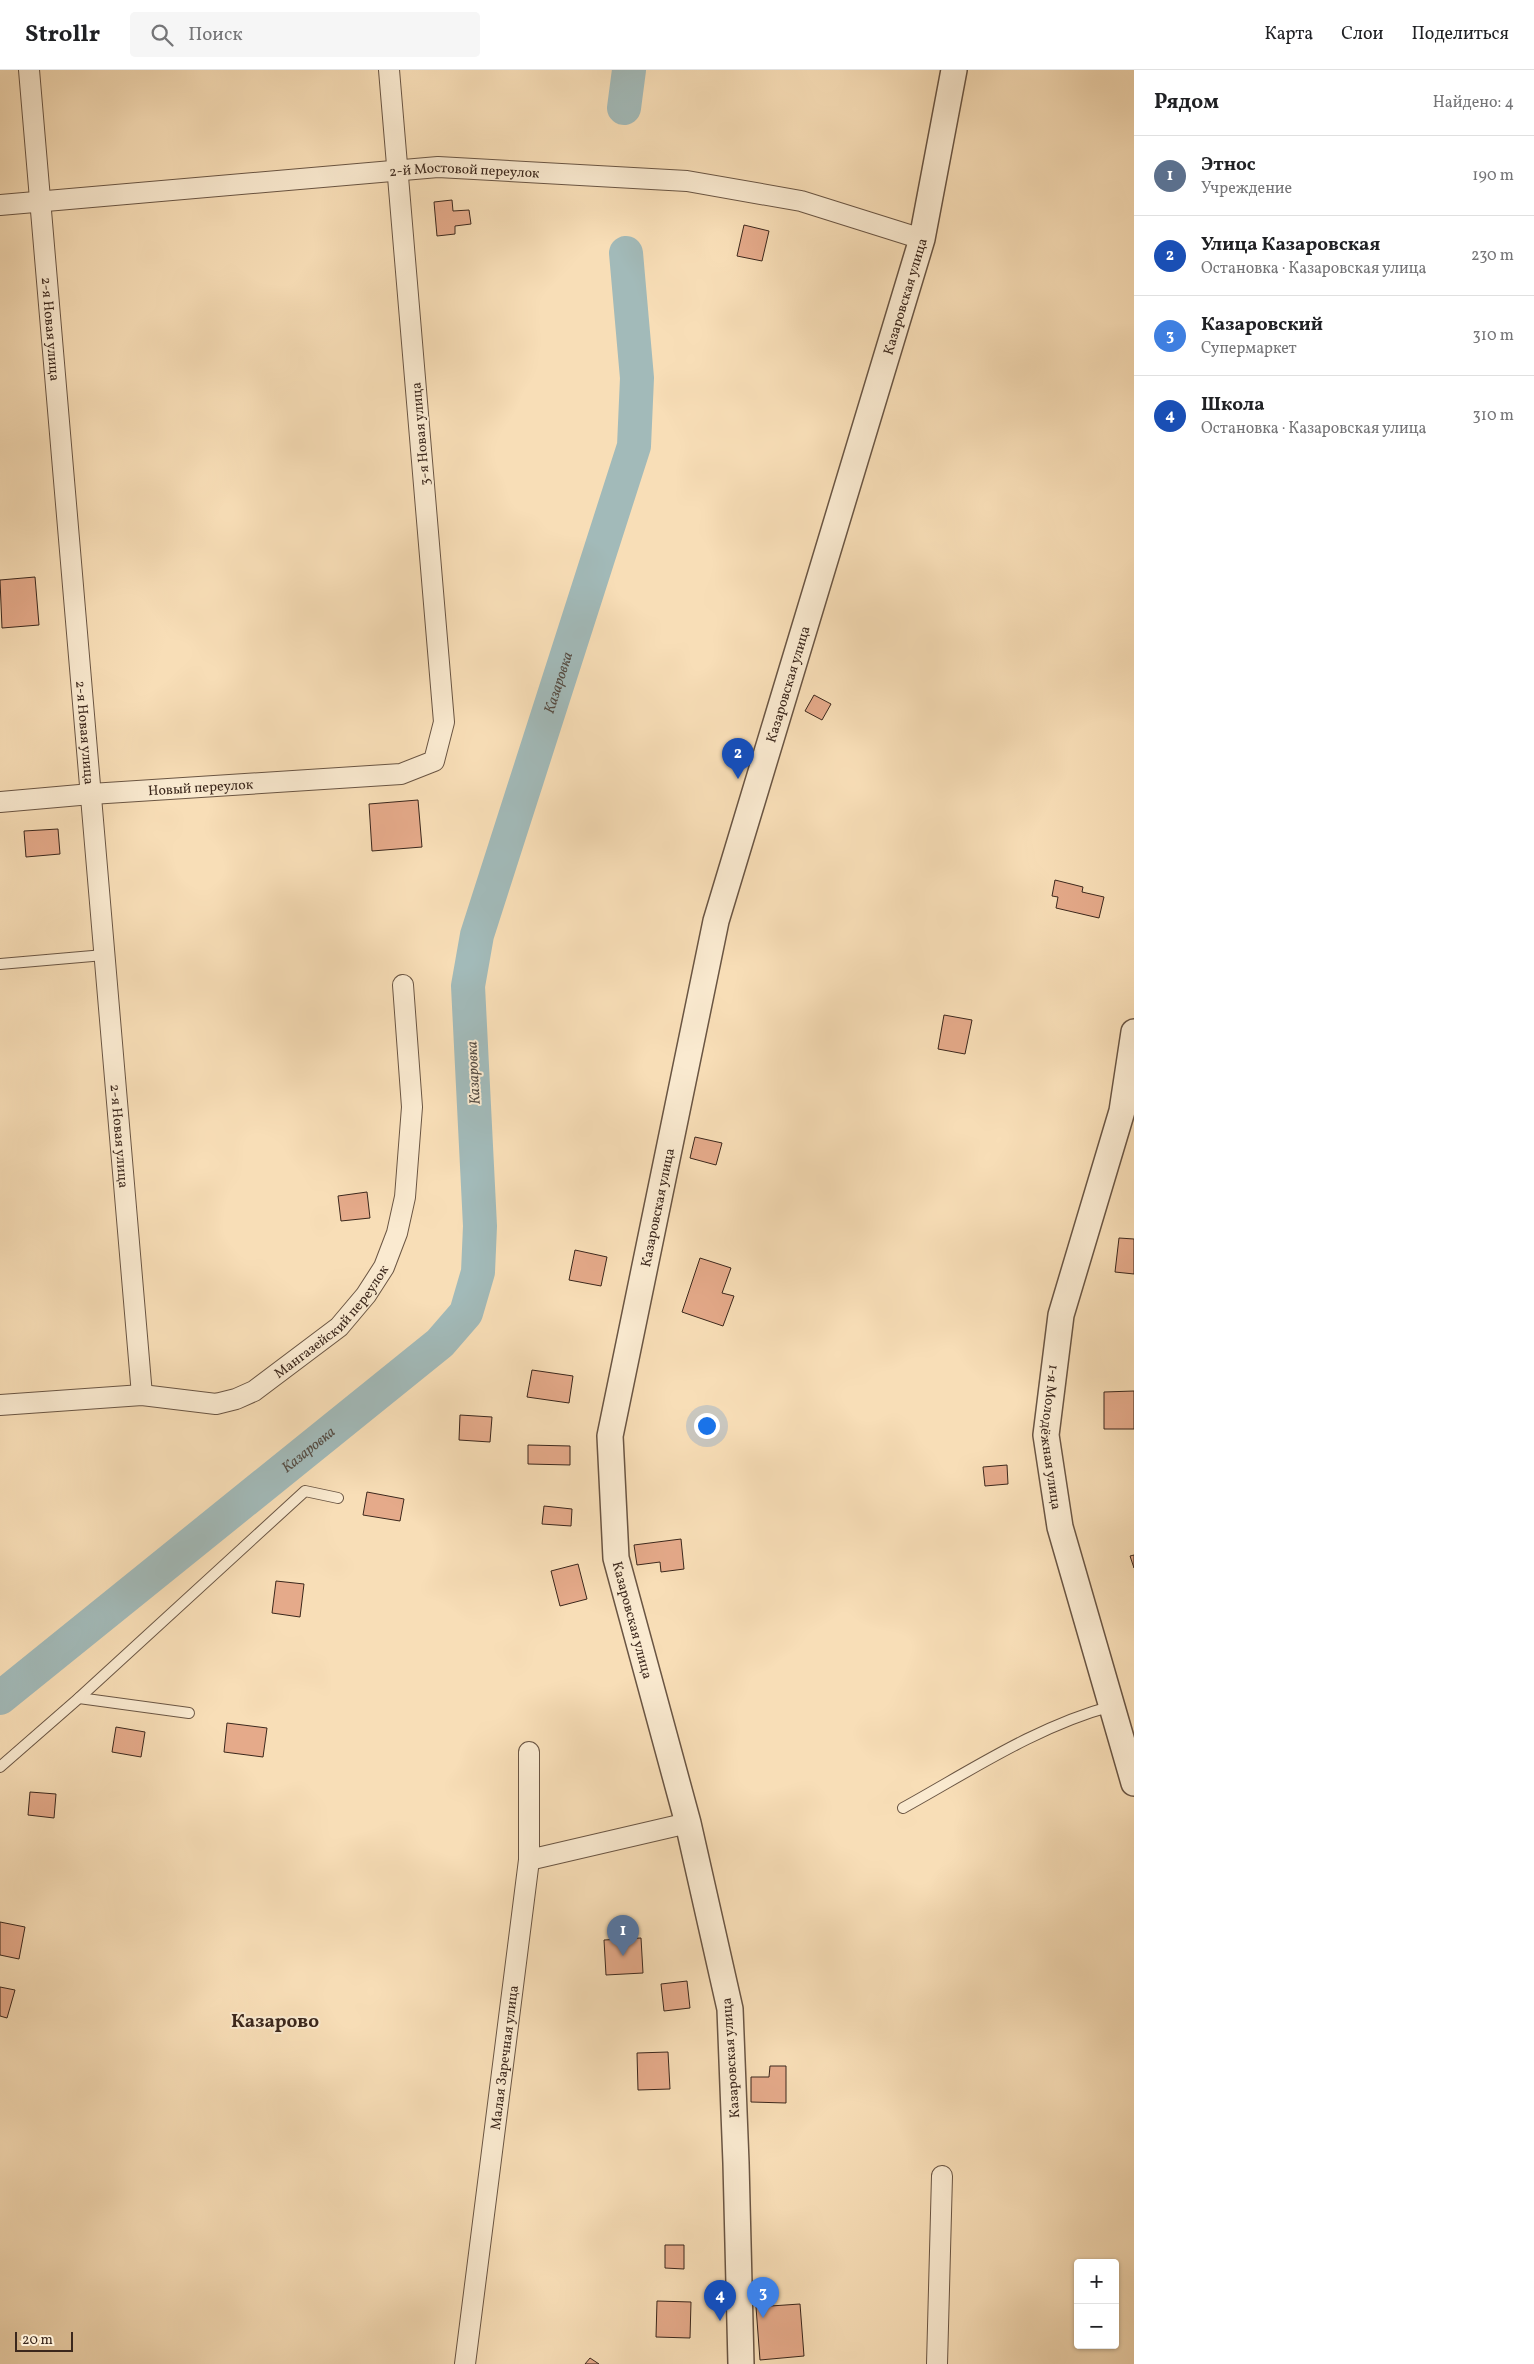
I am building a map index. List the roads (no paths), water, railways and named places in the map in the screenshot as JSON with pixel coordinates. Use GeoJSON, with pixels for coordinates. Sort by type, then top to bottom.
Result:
{"type":"FeatureCollection","features":[{"type":"Feature","properties":{"kind":"street","name":"2-я Новая улица"},"geometry":{"type":"LineString","coordinates":[[29,70],[142,1395]]}},
{"type":"Feature","properties":{"kind":"street","name":"3-я Новая улица"},"geometry":{"type":"LineString","coordinates":[[389,70],[444,722],[434,761],[401,774]]}},
{"type":"Feature","properties":{"kind":"street","name":"Казаровская улица"},"geometry":{"type":"LineString","coordinates":[[741,2364],[730,2009],[688,1823],[616,1558],[610,1436],[716,921],[922,239],[954,70]]}},
{"type":"Feature","properties":{"kind":"street","name":"2-й Мостовой переулок"},"geometry":{"type":"LineString","coordinates":[[0,205],[438,167],[686,181],[801,201],[922,239]]}},
{"type":"Feature","properties":{"kind":"street","name":"Новый переулок"},"geometry":{"type":"LineString","coordinates":[[0,802],[91,794],[401,774]]}},
{"type":"Feature","properties":{"kind":"street","name":"Мангазейский переулок"},"geometry":{"type":"LineString","coordinates":[[0,1405],[142,1395],[216,1404],[236,1399],[254,1391],[339,1327],[366,1295],[384,1267],[397,1233],[405,1197],[412,1106],[403,985]]}},
{"type":"Feature","properties":{"kind":"street","name":"1-я Молодёжная улица"},"geometry":{"type":"LineString","coordinates":[[1134,1032],[1128,1112],[1061,1315],[1046,1435],[1060,1527],[1134,1783]]}},
{"type":"Feature","properties":{"kind":"street","name":"Малая Заречная улица"},"geometry":{"type":"LineString","coordinates":[[465,2364],[528,1860],[529,1752]]}},
{"type":"Feature","properties":{"kind":"street"},"geometry":{"type":"LineString","coordinates":[[528,1860],[688,1823]]}},
{"type":"Feature","properties":{"kind":"street"},"geometry":{"type":"LineString","coordinates":[[937,2364],[942,2176]]}},
{"type":"Feature","properties":{"kind":"lane"},"geometry":{"type":"LineString","coordinates":[[0,964],[104,955]]}},
{"type":"Feature","properties":{"kind":"lane"},"geometry":{"type":"LineString","coordinates":[[0,1767],[79,1698],[305,1491],[338,1498]]}},
{"type":"Feature","properties":{"kind":"lane"},"geometry":{"type":"LineString","coordinates":[[79,1698],[189,1713]]}},
{"type":"Feature","properties":{"kind":"lane"},"geometry":{"type":"LineString","coordinates":[[903,1808],[1035,1734],[1084,1713],[1112,1706]]}},
{"type":"Feature","properties":{"kind":"waterway","name":"Казаровка"},"geometry":{"type":"LineString","coordinates":[[624,108],[629,70]]}},
{"type":"Feature","properties":{"kind":"waterway","name":"Казаровка"},"geometry":{"type":"LineString","coordinates":[[0,1698],[440,1343],[466,1313],[478,1272],[480,1226],[468,986],[477,935],[634,446],[637,378],[626,253]]}},
{"type":"Feature","properties":{"kind":"place","name":"Улица Казаровская"},"geometry":{"type":"Point","coordinates":[738,779]}},
{"type":"Feature","properties":{"kind":"place","name":"Этнос"},"geometry":{"type":"Point","coordinates":[623,1956]}},
{"type":"Feature","properties":{"kind":"place","name":"Казаровский"},"geometry":{"type":"Point","coordinates":[763,2318]}},
{"type":"Feature","properties":{"kind":"place","name":"Школа"},"geometry":{"type":"Point","coordinates":[720,2321]}},
{"type":"Feature","properties":{"kind":"district","name":"Казарово"},"geometry":{"type":"Point","coordinates":[275,2020]}}]}
